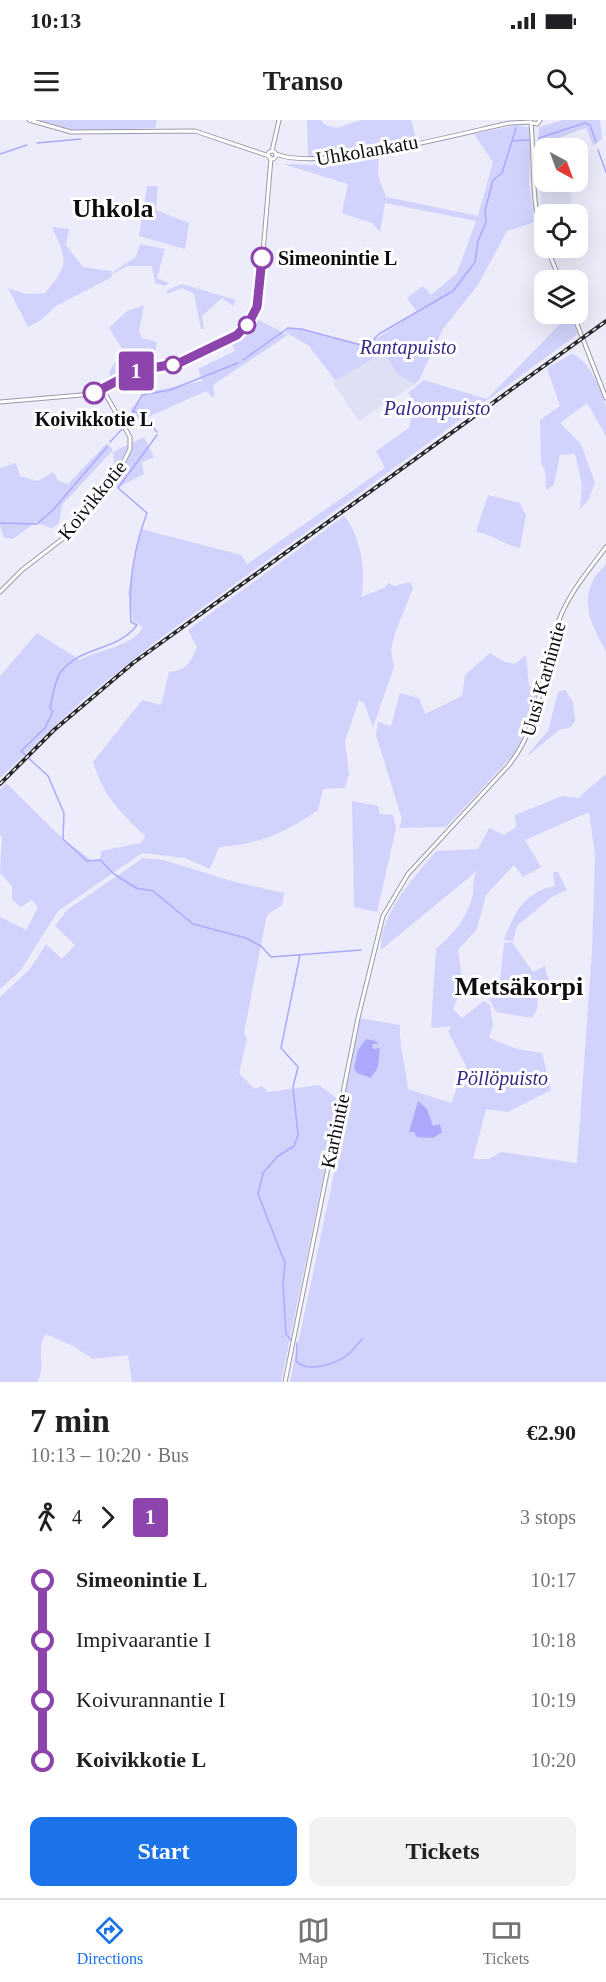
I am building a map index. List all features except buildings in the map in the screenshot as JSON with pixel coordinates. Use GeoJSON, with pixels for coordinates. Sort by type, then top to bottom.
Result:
{"type":"FeatureCollection","features":[{"type":"Feature","properties":{"kind":"street"},"geometry":{"type":"LineString","coordinates":[[29,120],[71,132],[195,131],[272,155]]}},
{"type":"Feature","properties":{"kind":"street"},"geometry":{"type":"LineString","coordinates":[[0,402],[83,396],[102,390],[136,371],[174,364],[207,351],[237,335],[249,322],[257,307],[260,292],[272,155],[279,120]]}},
{"type":"Feature","properties":{"kind":"street"},"geometry":{"type":"LineString","coordinates":[[532,137],[539,122],[545,120]]}},
{"type":"Feature","properties":{"kind":"street","name":"Uhkolankatu"},"geometry":{"type":"LineString","coordinates":[[272,155],[328,159],[522,121],[539,122]]}},
{"type":"Feature","properties":{"kind":"street"},"geometry":{"type":"LineString","coordinates":[[531,122],[532,176],[536,204]]}},
{"type":"Feature","properties":{"kind":"street"},"geometry":{"type":"LineString","coordinates":[[577,324],[606,398]]}},
{"type":"Feature","properties":{"kind":"street","name":"Koivikkotie"},"geometry":{"type":"LineString","coordinates":[[0,592],[22,570],[70,533],[105,485],[119,471],[130,449],[130,438],[102,390]]}},
{"type":"Feature","properties":{"kind":"street","name":"Uusi Karhintie"},"geometry":{"type":"LineString","coordinates":[[400,884],[522,748],[536,713],[559,620],[576,589],[606,547]]}},
{"type":"Feature","properties":{"kind":"street","name":"Karhintie"},"geometry":{"type":"LineString","coordinates":[[285,1382],[372,951],[383,916],[400,884]]}},
{"type":"Feature","properties":{"kind":"shaded area"},"geometry":{"type":"Polygon","coordinates":[[[540,192],[570,192],[572,199],[571,204],[542,204],[540,192]]]}},
{"type":"Feature","properties":{"kind":"shaded area"},"geometry":{"type":"Polygon","coordinates":[[[377,356],[387,358],[398,375],[415,384],[359,421],[333,383],[377,356]]]}},
{"type":"Feature","properties":{"kind":"shaded area"},"geometry":{"type":"Polygon","coordinates":[[[366,1039],[376,1041],[378,1044],[372,1044],[373,1049],[380,1048],[378,1067],[371,1078],[357,1073],[354,1068],[358,1050],[366,1039]]]}},
{"type":"Feature","properties":{"kind":"shaded area"},"geometry":{"type":"Polygon","coordinates":[[[418,1101],[427,1109],[433,1126],[440,1124],[442,1132],[433,1138],[417,1137],[414,1132],[409,1132],[418,1101]]]}},
{"type":"Feature","properties":{"kind":"green space"},"geometry":{"type":"Polygon","coordinates":[[[34,120],[157,120],[155,128],[77,131],[34,120]]]}},
{"type":"Feature","properties":{"kind":"green space"},"geometry":{"type":"Polygon","coordinates":[[[307,120],[321,120],[325,125],[337,128],[361,120],[411,120],[416,138],[431,136],[328,157],[302,158],[308,156],[307,120]]]}},
{"type":"Feature","properties":{"kind":"green space"},"geometry":{"type":"Polygon","coordinates":[[[563,120],[600,120],[602,139],[593,146],[586,128],[558,138],[538,138],[539,127],[563,120]]]}},
{"type":"Feature","properties":{"kind":"green space","name":"Rantapuisto"},"geometry":{"type":"Polygon","coordinates":[[[517,125],[531,128],[529,184],[534,222],[507,231],[478,285],[443,329],[415,384],[398,375],[387,358],[377,356],[336,381],[309,346],[285,332],[288,328],[301,329],[361,345],[371,342],[417,312],[407,298],[423,286],[431,295],[457,273],[476,221],[385,203],[380,232],[372,223],[342,213],[348,184],[283,164],[312,165],[379,153],[378,176],[386,197],[478,216],[493,162],[474,134],[517,125]]]}},
{"type":"Feature","properties":{"kind":"green space"},"geometry":{"type":"Polygon","coordinates":[[[147,186],[158,186],[156,210],[189,223],[185,249],[139,236],[147,186]]]}},
{"type":"Feature","properties":{"kind":"green space"},"geometry":{"type":"Polygon","coordinates":[[[52,227],[69,229],[66,245],[83,267],[111,271],[112,277],[56,306],[41,320],[28,327],[8,288],[26,294],[45,293],[59,275],[64,262],[63,255],[52,227]]]}},
{"type":"Feature","properties":{"kind":"green space"},"geometry":{"type":"Polygon","coordinates":[[[140,244],[165,249],[157,278],[169,283],[164,286],[155,283],[152,266],[127,266],[113,274],[136,257],[140,244]]]}},
{"type":"Feature","properties":{"kind":"green space"},"geometry":{"type":"Polygon","coordinates":[[[182,284],[236,300],[233,306],[222,298],[202,316],[204,329],[201,329],[194,294],[182,288],[167,294],[167,290],[182,284]]]}},
{"type":"Feature","properties":{"kind":"green space"},"geometry":{"type":"Polygon","coordinates":[[[144,305],[139,331],[142,338],[157,342],[155,352],[137,352],[124,357],[116,365],[121,378],[111,383],[109,372],[123,350],[109,328],[127,311],[144,305]]]}},
{"type":"Feature","properties":{"kind":"green space"},"geometry":{"type":"Polygon","coordinates":[[[253,319],[246,331],[257,319],[288,335],[213,385],[215,396],[212,397],[206,391],[146,418],[139,418],[137,413],[130,410],[144,393],[203,381],[198,369],[235,351],[231,343],[243,334],[253,319]]]}},
{"type":"Feature","properties":{"kind":"green space","name":"Paloonpuisto"},"geometry":{"type":"Polygon","coordinates":[[[560,324],[574,324],[578,334],[162,637],[84,699],[0,778],[0,676],[37,633],[80,660],[124,643],[138,633],[143,627],[133,621],[128,593],[141,529],[241,555],[247,564],[385,468],[376,451],[409,428],[414,402],[408,393],[424,380],[487,399],[560,324]]]}},
{"type":"Feature","properties":{"kind":"green space"},"geometry":{"type":"Polygon","coordinates":[[[572,354],[589,368],[606,408],[606,436],[587,403],[560,423],[581,444],[595,483],[589,499],[580,509],[582,485],[575,454],[560,455],[554,485],[546,490],[545,471],[541,463],[540,420],[560,406],[547,368],[572,354]]]}},
{"type":"Feature","properties":{"kind":"green space"},"geometry":{"type":"Polygon","coordinates":[[[144,437],[154,457],[142,462],[144,474],[117,488],[113,452],[144,437]]]}},
{"type":"Feature","properties":{"kind":"green space"},"geometry":{"type":"Polygon","coordinates":[[[107,443],[113,450],[62,505],[59,524],[51,528],[36,522],[13,539],[4,538],[0,525],[0,468],[16,463],[20,476],[38,481],[53,472],[59,481],[68,484],[107,443]]]}},
{"type":"Feature","properties":{"kind":"green space"},"geometry":{"type":"Polygon","coordinates":[[[488,495],[520,503],[526,515],[520,548],[476,532],[488,495]]]}},
{"type":"Feature","properties":{"kind":"green space"},"geometry":{"type":"Polygon","coordinates":[[[344,516],[350,524],[361,554],[363,587],[361,597],[384,588],[389,583],[394,586],[410,582],[413,588],[395,633],[391,650],[394,667],[373,727],[364,703],[359,700],[345,741],[349,774],[345,788],[323,789],[318,810],[283,831],[260,840],[219,847],[210,869],[185,858],[142,853],[58,911],[21,970],[0,989],[0,917],[26,930],[38,907],[32,900],[21,907],[12,900],[12,886],[0,873],[2,837],[0,835],[0,790],[6,783],[63,839],[93,861],[100,860],[101,851],[141,843],[145,836],[113,803],[102,785],[93,762],[142,700],[161,705],[169,672],[184,668],[197,647],[188,630],[344,516]]]}},
{"type":"Feature","properties":{"kind":"green space"},"geometry":{"type":"Polygon","coordinates":[[[606,564],[606,651],[590,617],[588,596],[591,585],[606,564]]]}},
{"type":"Feature","properties":{"kind":"green space"},"geometry":{"type":"Polygon","coordinates":[[[490,653],[505,662],[515,664],[526,655],[529,686],[537,688],[537,695],[524,738],[517,751],[446,827],[399,828],[402,819],[376,735],[378,722],[391,726],[400,693],[419,698],[425,714],[462,696],[465,675],[490,653]]]}},
{"type":"Feature","properties":{"kind":"green space"},"geometry":{"type":"Polygon","coordinates":[[[565,690],[573,702],[575,721],[571,727],[559,730],[529,755],[548,731],[558,692],[565,690]]]}},
{"type":"Feature","properties":{"kind":"green space","name":"Pöllöpuisto"},"geometry":{"type":"Polygon","coordinates":[[[606,774],[606,1382],[290,1382],[335,1169],[331,1168],[358,1018],[400,1025],[408,1089],[451,1103],[466,1066],[448,1031],[452,1026],[431,1028],[436,949],[453,932],[466,914],[478,870],[381,950],[382,937],[392,910],[409,884],[436,851],[478,849],[489,828],[504,835],[516,827],[515,815],[562,796],[578,798],[606,774]],[[589,812],[525,840],[541,867],[523,877],[514,865],[486,895],[477,929],[458,950],[463,985],[453,1009],[462,1018],[484,1001],[490,1005],[493,1025],[489,1038],[517,1049],[542,1053],[551,1090],[508,1112],[486,1109],[473,1159],[489,1159],[501,1152],[577,1163],[592,950],[595,855],[589,812]]]}},
{"type":"Feature","properties":{"kind":"green space"},"geometry":{"type":"Polygon","coordinates":[[[352,801],[378,806],[380,814],[393,815],[396,829],[377,912],[354,907],[352,801]]]}},
{"type":"Feature","properties":{"kind":"green space"},"geometry":{"type":"Polygon","coordinates":[[[143,858],[163,860],[235,882],[284,893],[282,905],[268,914],[266,919],[244,1033],[247,1039],[239,1073],[255,1089],[262,1086],[268,1092],[319,1085],[339,1100],[281,1382],[132,1382],[128,1355],[93,1359],[73,1346],[46,1334],[41,1345],[41,1370],[37,1382],[0,1382],[0,997],[30,969],[46,944],[62,959],[75,945],[55,926],[67,910],[143,858]]]}},
{"type":"Feature","properties":{"kind":"green space"},"geometry":{"type":"Polygon","coordinates":[[[553,872],[558,872],[567,890],[552,897],[517,926],[513,941],[504,940],[522,905],[535,893],[555,886],[553,872]]]}},
{"type":"Feature","properties":{"kind":"green space"},"geometry":{"type":"Polygon","coordinates":[[[512,942],[533,972],[545,966],[550,986],[538,988],[537,1009],[532,1018],[496,1012],[489,999],[499,994],[504,943],[512,942]]]}},
{"type":"Feature","properties":{"kind":"waterway"},"geometry":{"type":"LineString","coordinates":[[539,138],[585,123],[590,125],[596,142]]}},
{"type":"Feature","properties":{"kind":"waterway"},"geometry":{"type":"LineString","coordinates":[[243,360],[288,328],[301,329],[361,345],[371,342],[379,334],[453,291],[475,262],[478,241],[486,222],[485,211],[493,180],[502,173],[516,128]]}},
{"type":"Feature","properties":{"kind":"waterway"},"geometry":{"type":"LineString","coordinates":[[37,143],[81,139]]}},
{"type":"Feature","properties":{"kind":"waterway"},"geometry":{"type":"LineString","coordinates":[[512,141],[529,140]]}},
{"type":"Feature","properties":{"kind":"waterway"},"geometry":{"type":"LineString","coordinates":[[0,154],[27,145]]}},
{"type":"Feature","properties":{"kind":"waterway"},"geometry":{"type":"LineString","coordinates":[[598,150],[606,172]]}},
{"type":"Feature","properties":{"kind":"waterway"},"geometry":{"type":"LineString","coordinates":[[128,421],[142,395],[170,390],[238,363]]}},
{"type":"Feature","properties":{"kind":"waterway"},"geometry":{"type":"LineString","coordinates":[[132,411],[137,413],[139,418]]}},
{"type":"Feature","properties":{"kind":"waterway"},"geometry":{"type":"LineString","coordinates":[[143,419],[146,418],[157,432]]}},
{"type":"Feature","properties":{"kind":"waterway"},"geometry":{"type":"LineString","coordinates":[[110,442],[123,428]]}},
{"type":"Feature","properties":{"kind":"waterway"},"geometry":{"type":"LineString","coordinates":[[157,435],[118,488],[147,513],[135,553],[131,580],[131,622],[137,625],[119,640],[78,657],[68,664],[56,681],[50,709],[53,711],[45,728],[21,751],[48,776],[64,813],[63,839],[87,861],[100,860],[114,874],[136,888],[153,891],[193,924],[246,938],[261,946],[271,957],[361,950]]}},
{"type":"Feature","properties":{"kind":"waterway"},"geometry":{"type":"LineString","coordinates":[[0,523],[37,524],[52,511],[107,447]]}},
{"type":"Feature","properties":{"kind":"waterway"},"geometry":{"type":"LineString","coordinates":[[291,1340],[286,1334],[283,1283],[285,1263],[258,1194],[263,1173],[278,1156],[294,1146],[298,1135],[293,1087],[298,1067],[281,1048],[300,955]]}},
{"type":"Feature","properties":{"kind":"waterway"},"geometry":{"type":"LineString","coordinates":[[297,1343],[296,1361],[308,1367],[316,1367],[345,1357],[363,1339]]}},
{"type":"Feature","properties":{"kind":"railway"},"geometry":{"type":"LineString","coordinates":[[0,784],[54,730],[133,663],[606,321]]}},
{"type":"Feature","properties":{"kind":"bus line","name":"1"},"geometry":{"type":"LineString","coordinates":[[94,393],[143,368],[179,363],[237,335],[249,322],[257,307],[262,258]]}},
{"type":"Feature","properties":{"kind":"place","name":"Simeonintie L"},"geometry":{"type":"Point","coordinates":[262,258]}},
{"type":"Feature","properties":{"kind":"place","name":"Koivikkotie L"},"geometry":{"type":"Point","coordinates":[94,393]}},
{"type":"Feature","properties":{"kind":"district","name":"Uhkola"},"geometry":{"type":"Point","coordinates":[113,208]}},
{"type":"Feature","properties":{"kind":"district","name":"Metsäkorpi"},"geometry":{"type":"Point","coordinates":[519,986]}}]}
